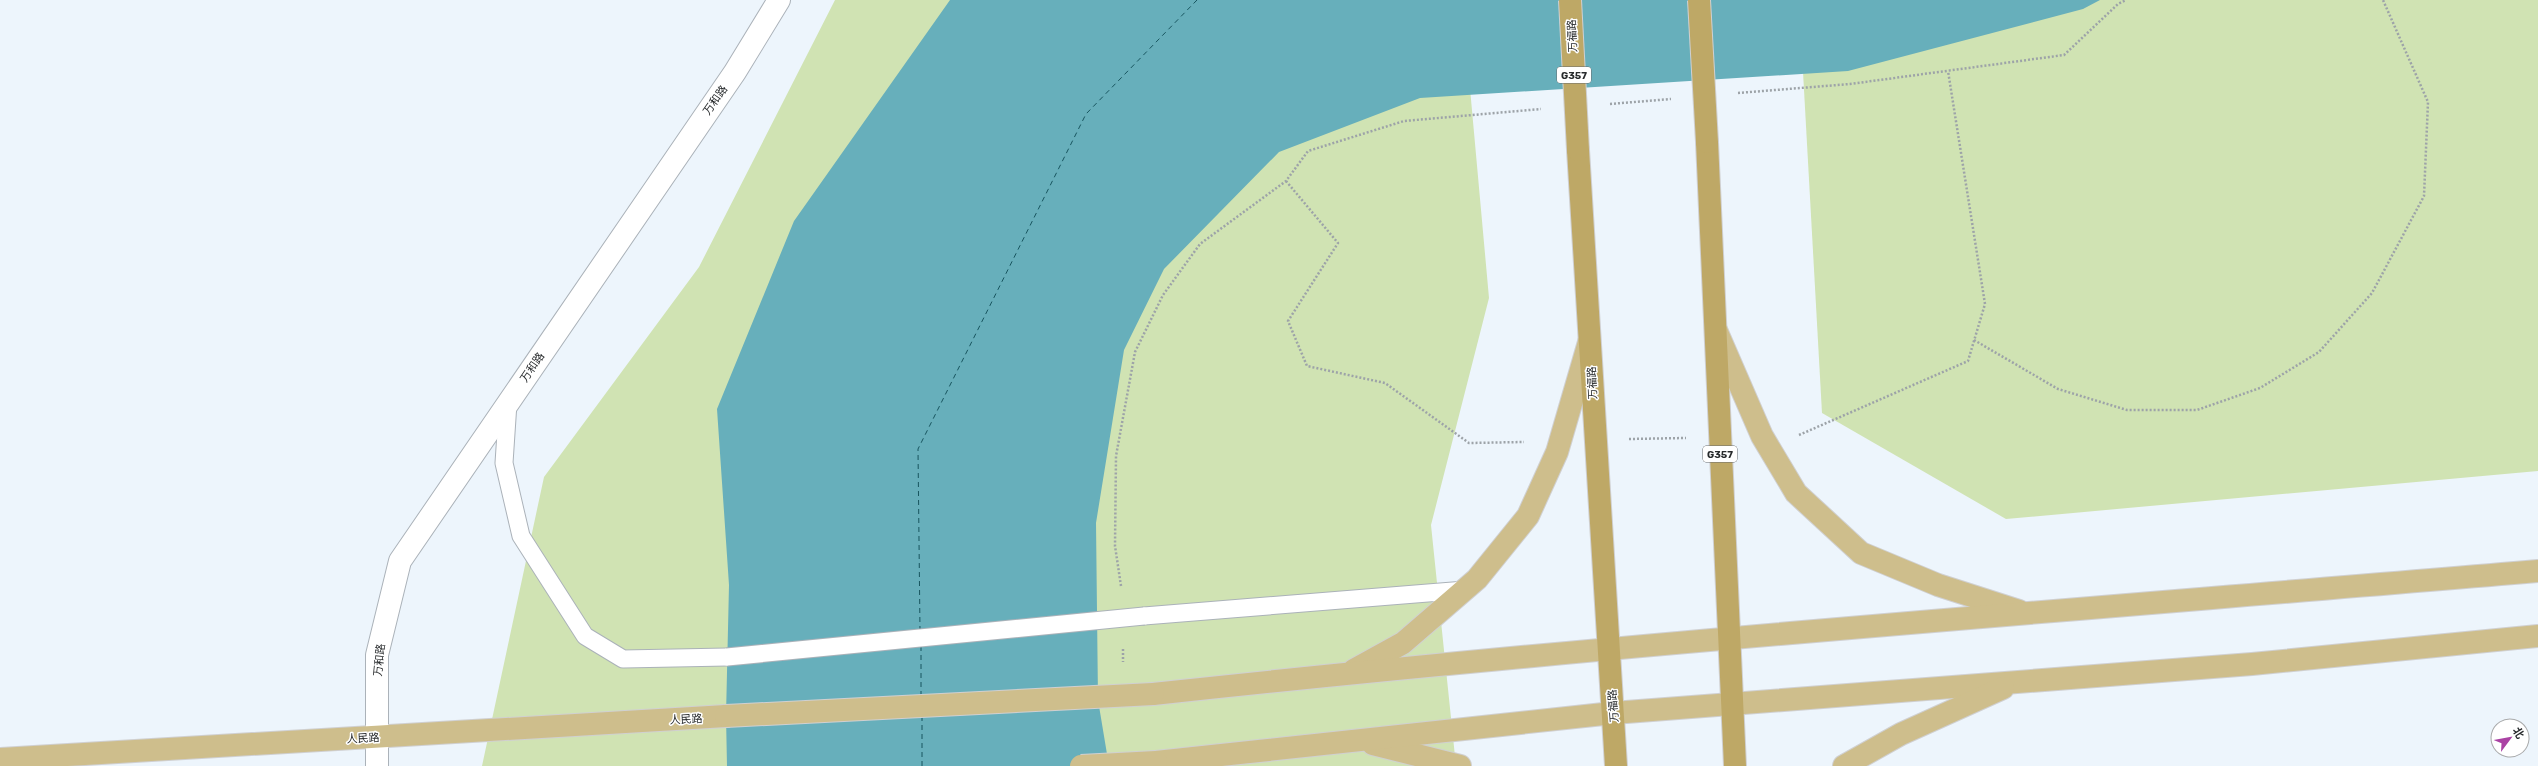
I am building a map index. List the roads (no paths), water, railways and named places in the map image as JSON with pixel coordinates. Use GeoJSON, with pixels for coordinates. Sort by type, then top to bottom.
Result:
{"type":"FeatureCollection","features":[{"type":"Feature","properties":{"kind":"highway","name":"万福路"},"geometry":{"type":"LineString","coordinates":[[1570,0],[1616,766]]}},
{"type":"Feature","properties":{"kind":"highway","name":"G357"},"geometry":{"type":"LineString","coordinates":[[1699,0],[1735,766]]}},
{"type":"Feature","properties":{"kind":"main road"},"geometry":{"type":"LineString","coordinates":[[1714,325],[1762,436],[1796,493],[1862,553],[1938,586],[2030,614]]}},
{"type":"Feature","properties":{"kind":"main road"},"geometry":{"type":"LineString","coordinates":[[1348,673],[1403,643],[1465,590],[1477,579],[1528,516],[1560,441],[1590,339]]}},
{"type":"Feature","properties":{"kind":"main road","name":"人民路"},"geometry":{"type":"LineString","coordinates":[[0,759],[726,716],[1153,694],[1348,673],[2538,571]]}},
{"type":"Feature","properties":{"kind":"main road"},"geometry":{"type":"LineString","coordinates":[[1081,766],[1156,762],[1613,713],[2252,664],[2538,636]]}},
{"type":"Feature","properties":{"kind":"main road"},"geometry":{"type":"LineString","coordinates":[[1844,766],[1901,734],[2017,682]]}},
{"type":"Feature","properties":{"kind":"main road"},"geometry":{"type":"LineString","coordinates":[[1358,740],[1460,766]]}},
{"type":"Feature","properties":{"kind":"street","name":"万和路"},"geometry":{"type":"LineString","coordinates":[[377,766],[377,655],[400,561],[735,72],[779,0]]}},
{"type":"Feature","properties":{"kind":"lane"},"geometry":{"type":"LineString","coordinates":[[508,402],[504,463],[521,536],[586,636],[623,659],[727,656],[1144,616],[1465,590]]}},
{"type":"Feature","properties":{"kind":"water"},"geometry":{"type":"Polygon","coordinates":[[[950,0],[2100,0],[2083,9],[1848,71],[1420,98],[1279,152],[1164,269],[1124,350],[1096,523],[1098,700],[1109,766],[727,766],[726,716],[729,585],[717,409],[794,221],[950,0]]]}}]}
